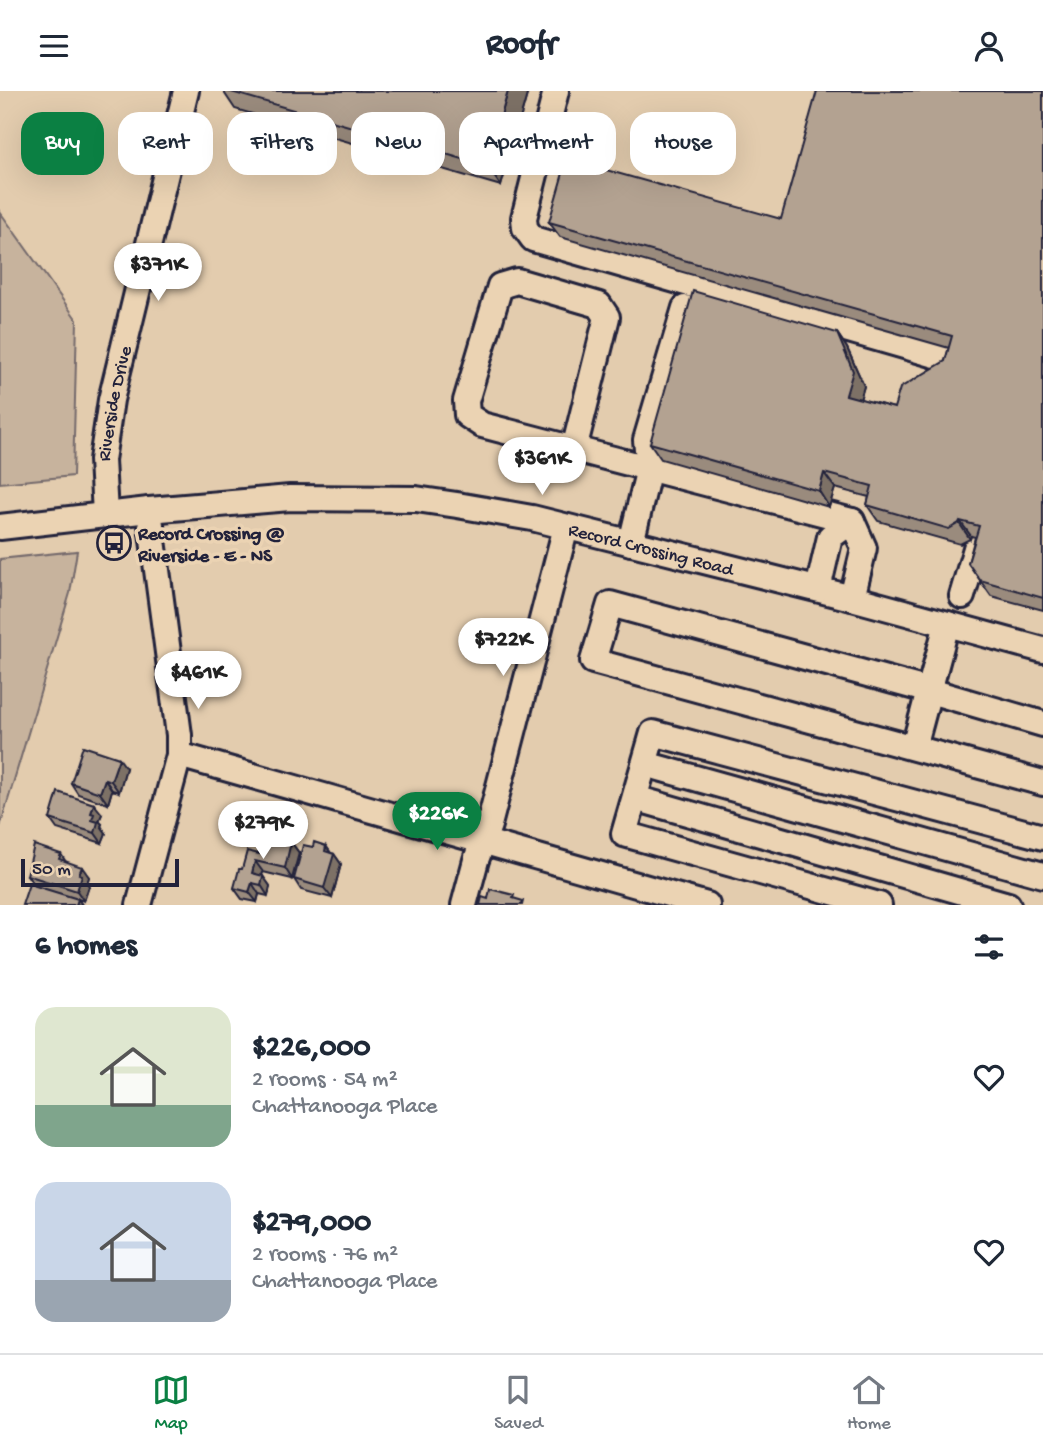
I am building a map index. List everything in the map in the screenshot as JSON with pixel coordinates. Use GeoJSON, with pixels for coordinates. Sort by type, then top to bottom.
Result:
{"type":"FeatureCollection","features":[{"type":"Feature","properties":{"kind":"street","name":"Riverside Drive"},"geometry":{"type":"LineString","coordinates":[[105,514],[102,460],[111,400],[186,91]]}},
{"type":"Feature","properties":{"kind":"street"},"geometry":{"type":"LineString","coordinates":[[556,91],[524,218],[525,228],[533,239],[946,358]]}},
{"type":"Feature","properties":{"kind":"street"},"geometry":{"type":"LineString","coordinates":[[574,449],[607,317],[599,305],[517,281],[500,286],[466,401],[467,415],[482,425],[574,449],[649,468],[852,521]]}},
{"type":"Feature","properties":{"kind":"street"},"geometry":{"type":"LineString","coordinates":[[631,543],[649,468],[646,440],[685,308]]}},
{"type":"Feature","properties":{"kind":"street","name":"Record Crossing Road"},"geometry":{"type":"LineString","coordinates":[[0,527],[105,514],[290,498],[416,499],[495,511],[566,527],[818,589],[1043,650]]}},
{"type":"Feature","properties":{"kind":"street"},"geometry":{"type":"LineString","coordinates":[[139,905],[179,755],[149,510]]}},
{"type":"Feature","properties":{"kind":"street"},"geometry":{"type":"LineString","coordinates":[[818,589],[830,537],[852,521]]}},
{"type":"Feature","properties":{"kind":"street"},"geometry":{"type":"LineString","coordinates":[[852,521],[864,548],[852,598]]}},
{"type":"Feature","properties":{"kind":"street"},"geometry":{"type":"LineString","coordinates":[[464,905],[566,527]]}},
{"type":"Feature","properties":{"kind":"street"},"geometry":{"type":"LineString","coordinates":[[962,596],[977,545]]}},
{"type":"Feature","properties":{"kind":"street"},"geometry":{"type":"LineString","coordinates":[[1043,724],[610,604],[593,661],[1043,783]]}},
{"type":"Feature","properties":{"kind":"street"},"geometry":{"type":"LineString","coordinates":[[914,747],[947,624]]}},
{"type":"Feature","properties":{"kind":"street"},"geometry":{"type":"LineString","coordinates":[[880,905],[625,834],[653,733],[1043,837]]}},
{"type":"Feature","properties":{"kind":"street"},"geometry":{"type":"LineString","coordinates":[[179,755],[707,905]]}},
{"type":"Feature","properties":{"kind":"street"},"geometry":{"type":"LineString","coordinates":[[645,764],[1043,875]]}},
{"type":"Feature","properties":{"kind":"street"},"geometry":{"type":"LineString","coordinates":[[635,798],[1008,905]]}},
{"type":"Feature","properties":{"kind":"shaded area"},"geometry":{"type":"Polygon","coordinates":[[[0,212],[77,320],[73,476],[0,483],[0,212]]]}},
{"type":"Feature","properties":{"kind":"shaded area"},"geometry":{"type":"Polygon","coordinates":[[[77,551],[70,593],[0,827],[0,559],[77,551]]]}},
{"type":"Feature","properties":{"kind":"building"},"geometry":{"type":"Polygon","coordinates":[[[228,91],[508,91],[502,112],[459,112],[459,158],[445,154],[445,112],[351,112],[351,127],[337,123],[337,112],[301,112],[228,91]]]}},
{"type":"Feature","properties":{"kind":"building"},"geometry":{"type":"Polygon","coordinates":[[[817,91],[1043,91],[1043,598],[980,580],[968,563],[979,526],[960,521],[949,529],[867,505],[872,486],[824,473],[819,491],[650,443],[693,291],[837,333],[853,371],[846,395],[894,408],[900,388],[945,361],[952,336],[549,222],[562,175],[616,175],[616,173],[781,219],[817,91]]]}},
{"type":"Feature","properties":{"kind":"building"},"geometry":{"type":"Polygon","coordinates":[[[83,746],[119,758],[111,781],[105,779],[100,793],[71,783],[83,746]]]}},
{"type":"Feature","properties":{"kind":"building"},"geometry":{"type":"Polygon","coordinates":[[[58,792],[94,804],[92,820],[98,822],[95,833],[50,819],[58,792]]]}},
{"type":"Feature","properties":{"kind":"building"},"geometry":{"type":"Polygon","coordinates":[[[273,833],[284,836],[283,840],[291,842],[285,868],[255,861],[252,873],[263,876],[261,885],[252,883],[249,892],[234,888],[247,851],[259,854],[264,835],[272,837],[273,833]]]}},
{"type":"Feature","properties":{"kind":"building"},"geometry":{"type":"Polygon","coordinates":[[[314,842],[326,846],[325,851],[334,854],[324,888],[294,879],[303,845],[313,847],[314,842]]]}},
{"type":"Feature","properties":{"kind":"building"},"geometry":{"type":"Polygon","coordinates":[[[34,845],[61,854],[59,859],[82,867],[77,891],[27,875],[34,845]]]}},
{"type":"Feature","properties":{"kind":"building"},"geometry":{"type":"Polygon","coordinates":[[[29,884],[78,899],[76,905],[22,905],[29,884]]]}},
{"type":"Feature","properties":{"kind":"building"},"geometry":{"type":"Polygon","coordinates":[[[490,889],[514,895],[513,898],[523,901],[522,905],[480,905],[482,897],[488,899],[490,889]]]}},
{"type":"Feature","properties":{"kind":"place","name":"Record Crossing @ Riverside - E - NS"},"geometry":{"type":"Point","coordinates":[114,543]}}]}
